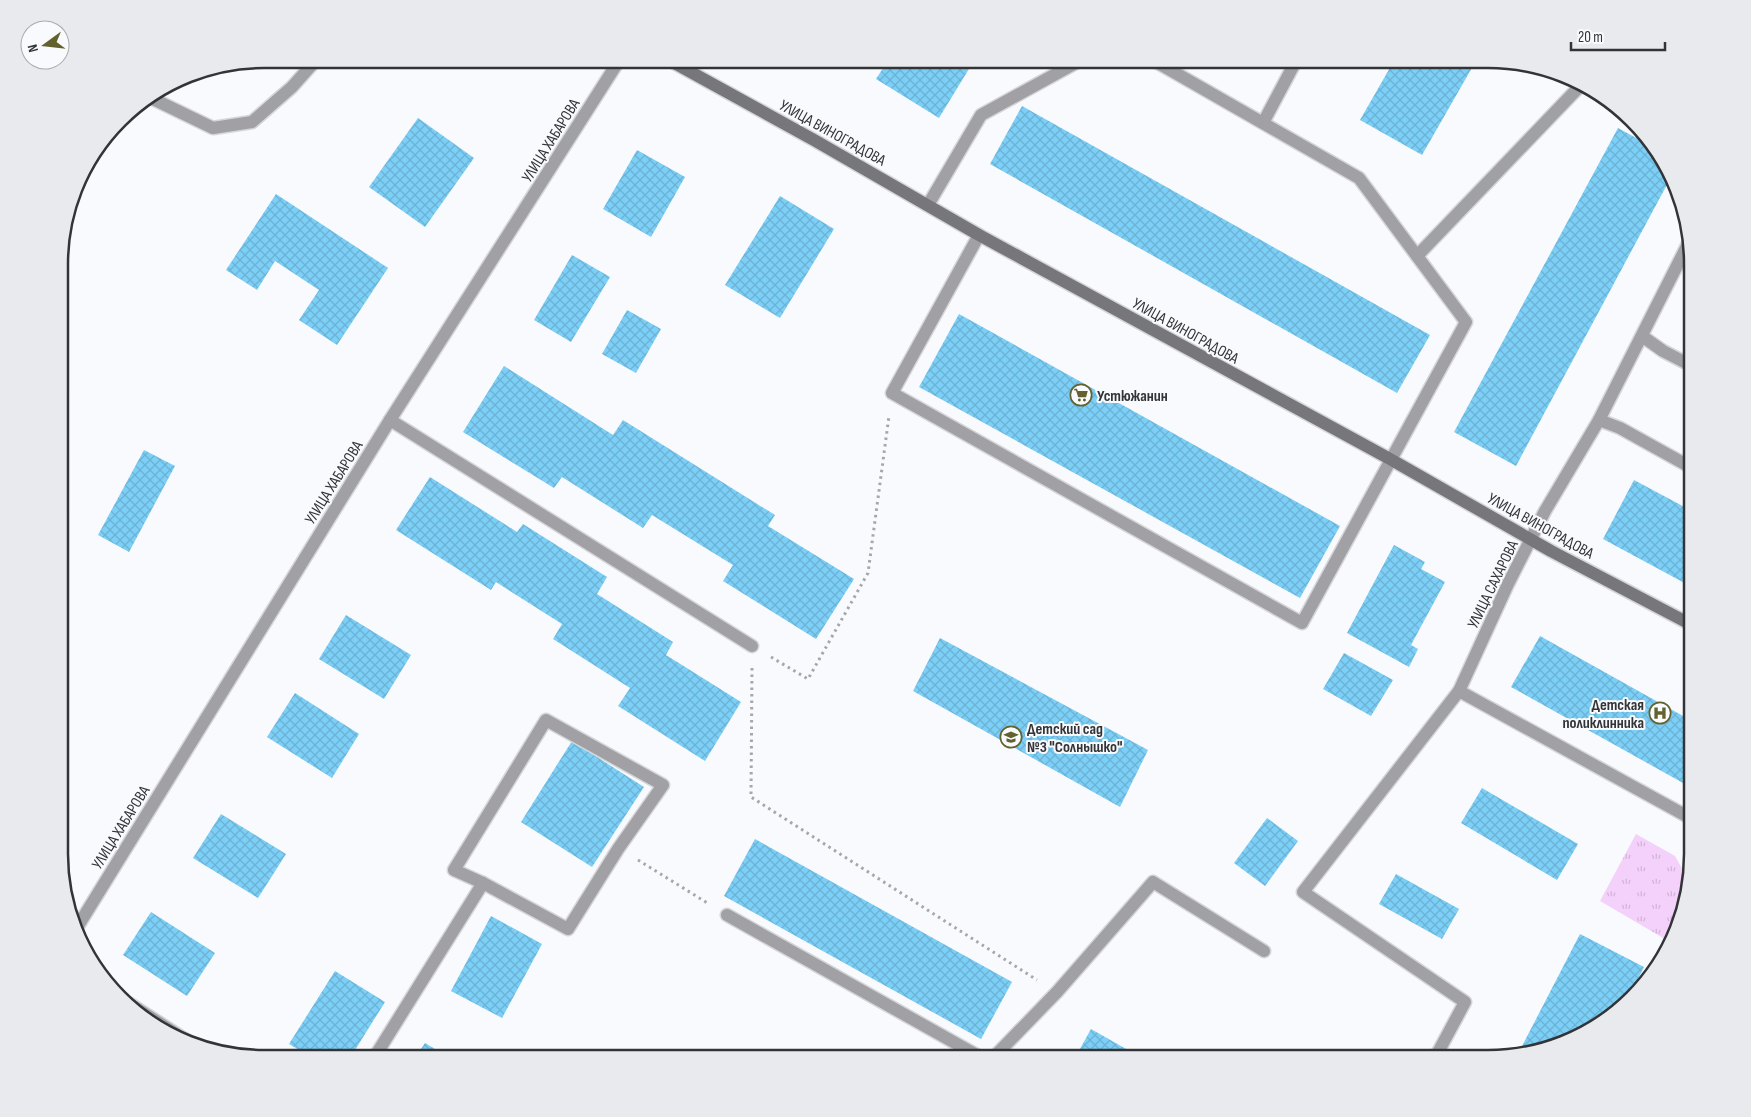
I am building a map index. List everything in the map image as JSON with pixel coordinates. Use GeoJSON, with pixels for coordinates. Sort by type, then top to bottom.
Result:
{"type":"FeatureCollection","features":[{"type":"Feature","properties":{"kind":"street"},"geometry":{"type":"LineString","coordinates":[[156,100],[213,128],[252,122],[292,87],[309,68]]}},
{"type":"Feature","properties":{"kind":"street","name":"УЛИЦА ХАБАРОВА"},"geometry":{"type":"LineString","coordinates":[[80,922],[390,420],[614,68]]}},
{"type":"Feature","properties":{"kind":"street","name":"УЛИЦА ВИНОГРАДОВА"},"geometry":{"type":"LineString","coordinates":[[683,68],[979,235],[1683,620]]}},
{"type":"Feature","properties":{"kind":"street"},"geometry":{"type":"LineString","coordinates":[[928,205],[981,115],[1067,68]]}},
{"type":"Feature","properties":{"kind":"street"},"geometry":{"type":"LineString","coordinates":[[979,235],[892,393],[1302,623],[1466,322],[1359,178],[1167,68]]}},
{"type":"Feature","properties":{"kind":"street"},"geometry":{"type":"LineString","coordinates":[[1263,123],[1292,68]]}},
{"type":"Feature","properties":{"kind":"street"},"geometry":{"type":"LineString","coordinates":[[1418,256],[1577,90]]}},
{"type":"Feature","properties":{"kind":"street","name":"УЛИЦА САХАРОВА"},"geometry":{"type":"LineString","coordinates":[[1439,1050],[1465,1002],[1303,892],[1459,691],[1508,584],[1545,511],[1599,420],[1683,254]]}},
{"type":"Feature","properties":{"kind":"street"},"geometry":{"type":"LineString","coordinates":[[1642,336],[1663,351],[1683,361]]}},
{"type":"Feature","properties":{"kind":"street"},"geometry":{"type":"LineString","coordinates":[[390,420],[752,646]]}},
{"type":"Feature","properties":{"kind":"street"},"geometry":{"type":"LineString","coordinates":[[1599,420],[1620,428],[1683,463]]}},
{"type":"Feature","properties":{"kind":"street"},"geometry":{"type":"LineString","coordinates":[[1459,691],[1683,814]]}},
{"type":"Feature","properties":{"kind":"street"},"geometry":{"type":"LineString","coordinates":[[546,720],[663,785],[618,849],[568,928],[483,883],[454,870],[546,720]]}},
{"type":"Feature","properties":{"kind":"street"},"geometry":{"type":"LineString","coordinates":[[1001,1050],[1057,992],[1153,882],[1264,951]]}},
{"type":"Feature","properties":{"kind":"street"},"geometry":{"type":"LineString","coordinates":[[379,1050],[483,883]]}},
{"type":"Feature","properties":{"kind":"street"},"geometry":{"type":"LineString","coordinates":[[727,915],[968,1050]]}},
{"type":"Feature","properties":{"kind":"path"},"geometry":{"type":"LineString","coordinates":[[752,646],[808,679],[864,582],[868,573],[892,393]]}},
{"type":"Feature","properties":{"kind":"path"},"geometry":{"type":"LineString","coordinates":[[752,646],[751,797],[1057,992]]}},
{"type":"Feature","properties":{"kind":"path"},"geometry":{"type":"LineString","coordinates":[[618,849],[727,915]]}},
{"type":"Feature","properties":{"kind":"green space"},"geometry":{"type":"Polygon","coordinates":[[[1636,834],[1675,856],[1683,870],[1677,904],[1664,938],[1600,901],[1636,834]]]}},
{"type":"Feature","properties":{"kind":"building"},"geometry":{"type":"Polygon","coordinates":[[[883,68],[970,68],[939,118],[876,79],[883,68]]]}},
{"type":"Feature","properties":{"kind":"building"},"geometry":{"type":"Polygon","coordinates":[[[1390,68],[1472,68],[1422,155],[1360,120],[1390,68]]]}},
{"type":"Feature","properties":{"kind":"building"},"geometry":{"type":"Polygon","coordinates":[[[1022,106],[1430,335],[1397,393],[990,164],[1022,106]]]}},
{"type":"Feature","properties":{"kind":"building"},"geometry":{"type":"Polygon","coordinates":[[[418,118],[474,158],[425,227],[369,187],[418,118]]]}},
{"type":"Feature","properties":{"kind":"building"},"geometry":{"type":"Polygon","coordinates":[[[1618,128],[1640,140],[1667,185],[1516,466],[1454,432],[1618,128]]]}},
{"type":"Feature","properties":{"kind":"building"},"geometry":{"type":"Polygon","coordinates":[[[637,150],[685,177],[651,237],[603,209],[637,150]]]}},
{"type":"Feature","properties":{"kind":"building"},"geometry":{"type":"Polygon","coordinates":[[[276,194],[388,268],[337,345],[299,320],[319,290],[275,261],[257,290],[226,270],[276,194]]]}},
{"type":"Feature","properties":{"kind":"building"},"geometry":{"type":"Polygon","coordinates":[[[780,196],[834,229],[780,318],[725,285],[780,196]]]}},
{"type":"Feature","properties":{"kind":"building"},"geometry":{"type":"Polygon","coordinates":[[[572,255],[610,277],[571,342],[534,320],[572,255]]]}},
{"type":"Feature","properties":{"kind":"building"},"geometry":{"type":"Polygon","coordinates":[[[627,310],[661,329],[636,373],[602,354],[627,310]]]}},
{"type":"Feature","properties":{"kind":"building"},"geometry":{"type":"Polygon","coordinates":[[[959,314],[1340,526],[1300,598],[919,387],[959,314]]]}},
{"type":"Feature","properties":{"kind":"building"},"geometry":{"type":"Polygon","coordinates":[[[504,366],[613,435],[623,420],[775,515],[768,526],[854,579],[816,639],[723,581],[733,565],[652,515],[643,528],[562,477],[554,488],[463,432],[504,366]]]}},
{"type":"Feature","properties":{"kind":"building"},"geometry":{"type":"Polygon","coordinates":[[[144,450],[175,466],[129,552],[98,535],[144,450]]]}},
{"type":"Feature","properties":{"kind":"building"},"geometry":{"type":"Polygon","coordinates":[[[430,477],[517,532],[523,524],[607,577],[597,594],[673,642],[666,655],[741,702],[705,761],[618,706],[630,688],[553,639],[562,624],[496,582],[491,590],[396,530],[430,477]]]}},
{"type":"Feature","properties":{"kind":"building"},"geometry":{"type":"Polygon","coordinates":[[[1634,480],[1683,506],[1683,582],[1603,539],[1634,480]]]}},
{"type":"Feature","properties":{"kind":"building"},"geometry":{"type":"Polygon","coordinates":[[[1394,545],[1425,562],[1421,569],[1445,582],[1411,645],[1418,649],[1409,667],[1347,633],[1394,545]]]}},
{"type":"Feature","properties":{"kind":"building"},"geometry":{"type":"Polygon","coordinates":[[[346,615],[411,655],[384,699],[319,659],[346,615]]]}},
{"type":"Feature","properties":{"kind":"building"},"geometry":{"type":"Polygon","coordinates":[[[1540,636],[1683,716],[1683,783],[1511,687],[1540,636]]]}},
{"type":"Feature","properties":{"kind":"building"},"geometry":{"type":"Polygon","coordinates":[[[940,638],[1148,750],[1120,807],[913,691],[940,638]]]}},
{"type":"Feature","properties":{"kind":"building"},"geometry":{"type":"Polygon","coordinates":[[[1344,653],[1393,680],[1371,716],[1323,689],[1344,653]]]}},
{"type":"Feature","properties":{"kind":"building"},"geometry":{"type":"Polygon","coordinates":[[[295,693],[359,734],[332,778],[267,737],[295,693]]]}},
{"type":"Feature","properties":{"kind":"building"},"geometry":{"type":"Polygon","coordinates":[[[572,741],[644,787],[592,867],[521,822],[572,741]]]}},
{"type":"Feature","properties":{"kind":"building"},"geometry":{"type":"Polygon","coordinates":[[[1482,788],[1578,844],[1557,880],[1461,823],[1482,788]]]}},
{"type":"Feature","properties":{"kind":"building"},"geometry":{"type":"Polygon","coordinates":[[[221,814],[286,854],[258,898],[193,858],[221,814]]]}},
{"type":"Feature","properties":{"kind":"building"},"geometry":{"type":"Polygon","coordinates":[[[1267,818],[1298,841],[1265,886],[1234,863],[1267,818]]]}},
{"type":"Feature","properties":{"kind":"building"},"geometry":{"type":"Polygon","coordinates":[[[755,839],[1012,982],[981,1039],[724,896],[755,839]]]}},
{"type":"Feature","properties":{"kind":"building"},"geometry":{"type":"Polygon","coordinates":[[[1396,874],[1459,909],[1442,939],[1379,904],[1396,874]]]}},
{"type":"Feature","properties":{"kind":"building"},"geometry":{"type":"Polygon","coordinates":[[[151,912],[215,953],[187,996],[123,955],[151,912]]]}},
{"type":"Feature","properties":{"kind":"building"},"geometry":{"type":"Polygon","coordinates":[[[491,916],[542,944],[502,1018],[451,991],[491,916]]]}},
{"type":"Feature","properties":{"kind":"building"},"geometry":{"type":"Polygon","coordinates":[[[1580,934],[1644,967],[1635,983],[1607,1009],[1562,1035],[1522,1047],[1580,934]]]}},
{"type":"Feature","properties":{"kind":"building"},"geometry":{"type":"Polygon","coordinates":[[[335,971],[385,1002],[355,1050],[299,1050],[289,1044],[335,971]]]}},
{"type":"Feature","properties":{"kind":"building"},"geometry":{"type":"Polygon","coordinates":[[[1091,1029],[1128,1050],[1079,1050],[1091,1029]]]}},
{"type":"Feature","properties":{"kind":"building"},"geometry":{"type":"Polygon","coordinates":[[[425,1043],[437,1050],[420,1050],[425,1043]]]}},
{"type":"Feature","properties":{"kind":"place","name":"Устюжанин"},"geometry":{"type":"Point","coordinates":[1081,395]}},
{"type":"Feature","properties":{"kind":"place","name":"Детская поликлинника"},"geometry":{"type":"Point","coordinates":[1660,713]}},
{"type":"Feature","properties":{"kind":"place","name":"Детский сад №3 \"Солнышко\""},"geometry":{"type":"Point","coordinates":[1011,737]}}]}
